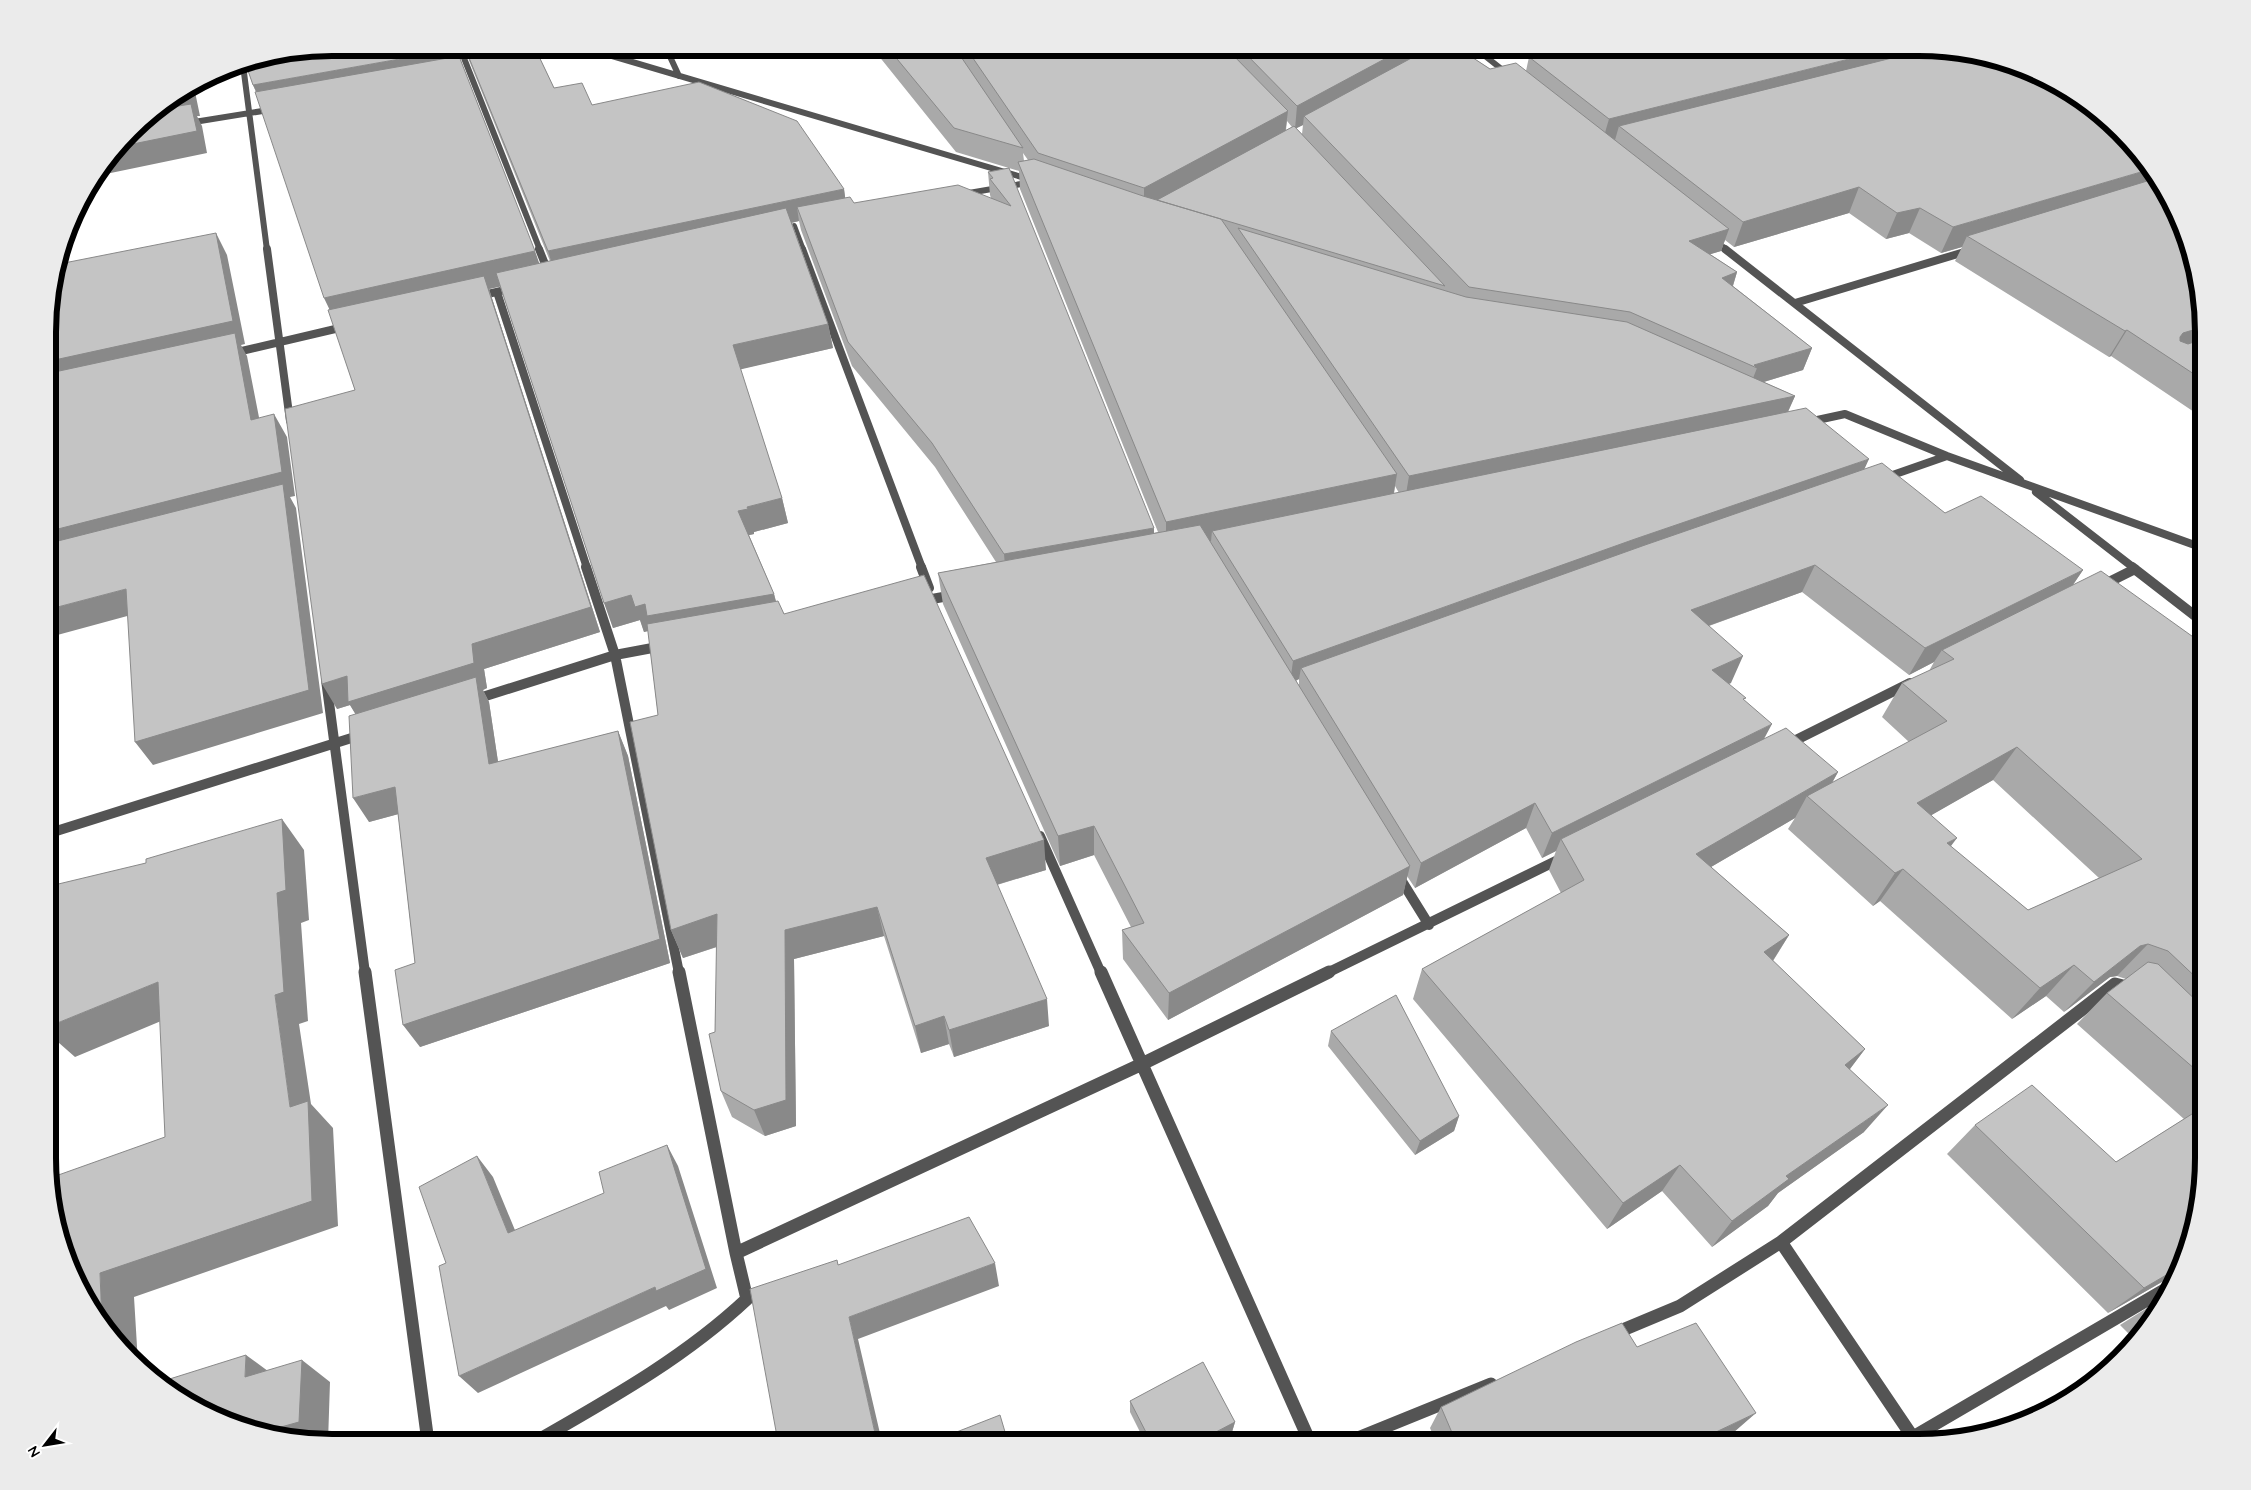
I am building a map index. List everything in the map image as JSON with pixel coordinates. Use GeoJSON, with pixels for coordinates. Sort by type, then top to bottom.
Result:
{"type":"FeatureCollection","features":[{"type":"Feature","properties":{"kind":"street"},"geometry":{"type":"LineString","coordinates":[[463,56],[551,279]]}},
{"type":"Feature","properties":{"kind":"street"},"geometry":{"type":"LineString","coordinates":[[611,56],[1045,184]]}},
{"type":"Feature","properties":{"kind":"street"},"geometry":{"type":"LineString","coordinates":[[670,56],[679,76]]}},
{"type":"Feature","properties":{"kind":"street"},"geometry":{"type":"LineString","coordinates":[[1485,56],[1519,83]]}},
{"type":"Feature","properties":{"kind":"street"},"geometry":{"type":"LineString","coordinates":[[244,71],[291,431]]}},
{"type":"Feature","properties":{"kind":"street"},"geometry":{"type":"LineString","coordinates":[[460,76],[470,74]]}},
{"type":"Feature","properties":{"kind":"street"},"geometry":{"type":"LineString","coordinates":[[183,123],[278,109]]}},
{"type":"Feature","properties":{"kind":"street"},"geometry":{"type":"LineString","coordinates":[[1031,173],[1036,181]]}},
{"type":"Feature","properties":{"kind":"street"},"geometry":{"type":"LineString","coordinates":[[956,196],[1036,181]]}},
{"type":"Feature","properties":{"kind":"street"},"geometry":{"type":"LineString","coordinates":[[1013,185],[1017,195]]}},
{"type":"Feature","properties":{"kind":"street"},"geometry":{"type":"LineString","coordinates":[[794,226],[935,604]]}},
{"type":"Feature","properties":{"kind":"street"},"geometry":{"type":"LineString","coordinates":[[1709,235],[2195,616]]}},
{"type":"Feature","properties":{"kind":"street"},"geometry":{"type":"LineString","coordinates":[[1794,303],[1976,248]]}},
{"type":"Feature","properties":{"kind":"street"},"geometry":{"type":"LineString","coordinates":[[542,282],[561,277]]}},
{"type":"Feature","properties":{"kind":"street"},"geometry":{"type":"LineString","coordinates":[[468,299],[524,286]]}},
{"type":"Feature","properties":{"kind":"street"},"geometry":{"type":"LineString","coordinates":[[497,292],[616,655],[736,1253],[747,1299],[721,1325],[678,1356],[548,1434]]}},
{"type":"Feature","properties":{"kind":"street"},"geometry":{"type":"LineString","coordinates":[[221,355],[354,325]]}},
{"type":"Feature","properties":{"kind":"street"},"geometry":{"type":"LineString","coordinates":[[1799,422],[1845,414],[1947,456],[2195,545]]}},
{"type":"Feature","properties":{"kind":"street"},"geometry":{"type":"LineString","coordinates":[[1874,481],[1947,456]]}},
{"type":"Feature","properties":{"kind":"street"},"geometry":{"type":"LineString","coordinates":[[2091,592],[2135,569]]}},
{"type":"Feature","properties":{"kind":"street"},"geometry":{"type":"LineString","coordinates":[[914,602],[935,604],[962,594]]}},
{"type":"Feature","properties":{"kind":"street"},"geometry":{"type":"LineString","coordinates":[[466,702],[616,655],[673,645]]}},
{"type":"Feature","properties":{"kind":"street"},"geometry":{"type":"LineString","coordinates":[[324,666],[427,1434]]}},
{"type":"Feature","properties":{"kind":"street"},"geometry":{"type":"LineString","coordinates":[[1773,751],[1924,676]]}},
{"type":"Feature","properties":{"kind":"street"},"geometry":{"type":"LineString","coordinates":[[56,831],[372,732]]}},
{"type":"Feature","properties":{"kind":"street"},"geometry":{"type":"LineString","coordinates":[[1033,823],[1306,1434]]}},
{"type":"Feature","properties":{"kind":"street"},"geometry":{"type":"LineString","coordinates":[[736,1253],[1142,1064],[1429,925],[1579,849]]}},
{"type":"Feature","properties":{"kind":"street"},"geometry":{"type":"LineString","coordinates":[[1393,866],[1429,925]]}},
{"type":"Feature","properties":{"kind":"street"},"geometry":{"type":"LineString","coordinates":[[1597,1340],[1680,1306],[1781,1242],[2115,984],[2131,988],[2138,994]]}},
{"type":"Feature","properties":{"kind":"street"},"geometry":{"type":"LineString","coordinates":[[1781,1242],[1911,1434]]}},
{"type":"Feature","properties":{"kind":"street"},"geometry":{"type":"LineString","coordinates":[[1923,1434],[2160,1293]]}},
{"type":"Feature","properties":{"kind":"street"},"geometry":{"type":"LineString","coordinates":[[1368,1434],[1505,1378]]}},
{"type":"Feature","properties":{"kind":"building"},"geometry":{"type":"Polygon","coordinates":[[[332,56],[417,56],[253,85],[248,70],[278,62],[332,56]]]}},
{"type":"Feature","properties":{"kind":"building"},"geometry":{"type":"Polygon","coordinates":[[[459,56],[535,251],[324,298],[255,92],[459,56]]]}},
{"type":"Feature","properties":{"kind":"building"},"geometry":{"type":"Polygon","coordinates":[[[468,56],[539,56],[554,88],[582,83],[592,105],[699,82],[797,121],[844,189],[548,251],[468,56]]]}},
{"type":"Feature","properties":{"kind":"building"},"geometry":{"type":"Polygon","coordinates":[[[895,56],[960,56],[1023,148],[954,128],[895,56]]]}},
{"type":"Feature","properties":{"kind":"building"},"geometry":{"type":"Polygon","coordinates":[[[971,56],[1234,56],[1288,111],[1144,188],[1038,153],[971,56]]]}},
{"type":"Feature","properties":{"kind":"building"},"geometry":{"type":"Polygon","coordinates":[[[1248,56],[1390,56],[1297,106],[1248,56]]]}},
{"type":"Feature","properties":{"kind":"building"},"geometry":{"type":"Polygon","coordinates":[[[1415,56],[1470,56],[1490,69],[1516,63],[1729,229],[1689,241],[1737,272],[1722,278],[1812,348],[1754,365],[1757,368],[1630,312],[1469,287],[1304,116],[1415,56]]]}},
{"type":"Feature","properties":{"kind":"building"},"geometry":{"type":"Polygon","coordinates":[[[1534,56],[1861,56],[1609,119],[1529,57],[1534,56]]]}},
{"type":"Feature","properties":{"kind":"building"},"geometry":{"type":"Polygon","coordinates":[[[1900,56],[1937,57],[1973,62],[2008,71],[2057,93],[2101,125],[2126,150],[2143,171],[1953,227],[1920,208],[1897,213],[1859,187],[1743,222],[1619,126],[1900,56]]]}},
{"type":"Feature","properties":{"kind":"building"},"geometry":{"type":"Polygon","coordinates":[[[191,104],[197,131],[130,145],[150,125],[173,107],[191,104]]]}},
{"type":"Feature","properties":{"kind":"building"},"geometry":{"type":"Polygon","coordinates":[[[1294,126],[1445,286],[1157,200],[1294,126]]]}},
{"type":"Feature","properties":{"kind":"building"},"geometry":{"type":"Polygon","coordinates":[[[1034,159],[1143,196],[1221,219],[1397,474],[1166,522],[1018,162],[1034,159]]]}},
{"type":"Feature","properties":{"kind":"building"},"geometry":{"type":"Polygon","coordinates":[[[1009,168],[1154,528],[1004,554],[932,443],[848,342],[797,207],[850,197],[854,203],[958,185],[1011,206],[990,179],[993,178],[988,172],[1009,168]]]}},
{"type":"Feature","properties":{"kind":"building"},"geometry":{"type":"Polygon","coordinates":[[[2149,180],[2174,226],[2185,260],[2192,296],[2195,329],[2183,333],[2180,341],[2188,344],[2195,342],[2195,375],[2127,330],[2125,331],[1967,236],[2149,180]]]}},
{"type":"Feature","properties":{"kind":"building"},"geometry":{"type":"Polygon","coordinates":[[[786,208],[828,324],[733,345],[782,498],[738,511],[774,594],[647,616],[645,604],[635,607],[631,595],[604,603],[496,273],[786,208]]]}},
{"type":"Feature","properties":{"kind":"building"},"geometry":{"type":"Polygon","coordinates":[[[1238,228],[1466,297],[1627,322],[1795,396],[1409,476],[1238,228]]]}},
{"type":"Feature","properties":{"kind":"building"},"geometry":{"type":"Polygon","coordinates":[[[216,233],[233,321],[56,360],[57,314],[65,263],[216,233]]]}},
{"type":"Feature","properties":{"kind":"building"},"geometry":{"type":"Polygon","coordinates":[[[484,276],[591,607],[472,644],[474,663],[348,702],[347,676],[322,684],[285,409],[355,390],[328,310],[484,276]]]}},
{"type":"Feature","properties":{"kind":"building"},"geometry":{"type":"Polygon","coordinates":[[[235,333],[251,420],[274,414],[282,472],[56,529],[56,372],[235,333]]]}},
{"type":"Feature","properties":{"kind":"building"},"geometry":{"type":"Polygon","coordinates":[[[1806,408],[1869,459],[1635,539],[1293,661],[1212,531],[1806,408]]]}},
{"type":"Feature","properties":{"kind":"building"},"geometry":{"type":"Polygon","coordinates":[[[1882,463],[1945,513],[1981,496],[2083,570],[1925,648],[1815,565],[1691,610],[1743,656],[1712,670],[1746,698],[1743,699],[1772,724],[1552,833],[1535,803],[1421,863],[1301,668],[1645,545],[1882,463]]]}},
{"type":"Feature","properties":{"kind":"building"},"geometry":{"type":"Polygon","coordinates":[[[283,484],[309,690],[135,742],[126,589],[56,607],[56,541],[283,484]]]}},
{"type":"Feature","properties":{"kind":"building"},"geometry":{"type":"Polygon","coordinates":[[[1200,525],[1410,866],[1169,993],[1122,930],[1144,923],[1094,826],[1058,836],[938,573],[1200,525]]]}},
{"type":"Feature","properties":{"kind":"building"},"geometry":{"type":"Polygon","coordinates":[[[2101,571],[2195,638],[2195,976],[2168,951],[2148,944],[2140,946],[2094,982],[2074,965],[2040,988],[1903,869],[1895,873],[1807,796],[1947,721],[1902,683],[1954,659],[1942,650],[2101,571]],[[2017,747],[1917,803],[1957,838],[1947,843],[2028,910],[2142,859],[2017,747]]]}},
{"type":"Feature","properties":{"kind":"building"},"geometry":{"type":"Polygon","coordinates":[[[924,575],[1044,840],[986,858],[1047,999],[949,1030],[944,1016],[915,1026],[877,907],[785,930],[786,1100],[754,1110],[721,1091],[709,1034],[715,1032],[717,914],[671,930],[630,722],[658,715],[647,624],[778,601],[784,614],[924,575]]]}},
{"type":"Feature","properties":{"kind":"building"},"geometry":{"type":"Polygon","coordinates":[[[476,677],[489,764],[618,731],[660,939],[403,1025],[395,970],[415,963],[395,787],[353,798],[349,716],[476,677]]]}},
{"type":"Feature","properties":{"kind":"building"},"geometry":{"type":"Polygon","coordinates":[[[1786,728],[1838,772],[1696,854],[1789,935],[1764,952],[1865,1049],[1845,1065],[1888,1105],[1786,1176],[1789,1179],[1732,1221],[1680,1165],[1623,1203],[1422,969],[1584,880],[1561,839],[1786,728]]]}},
{"type":"Feature","properties":{"kind":"building"},"geometry":{"type":"Polygon","coordinates":[[[282,819],[286,890],[277,893],[284,992],[275,995],[290,1107],[308,1101],[312,1201],[100,1273],[101,1309],[77,1264],[71,1247],[62,1212],[57,1176],[165,1137],[158,982],[56,1024],[56,885],[146,863],[146,859],[282,819]]]}},
{"type":"Feature","properties":{"kind":"building"},"geometry":{"type":"Polygon","coordinates":[[[2148,962],[2158,964],[2195,999],[2195,1069],[2107,993],[2148,962]]]}},
{"type":"Feature","properties":{"kind":"building"},"geometry":{"type":"Polygon","coordinates":[[[1396,995],[1459,1116],[1420,1141],[1331,1031],[1396,995]]]}},
{"type":"Feature","properties":{"kind":"building"},"geometry":{"type":"Polygon","coordinates":[[[2032,1085],[2116,1162],[2195,1112],[2195,1158],[2192,1194],[2185,1230],[2169,1273],[2144,1288],[1975,1125],[2032,1085]]]}},
{"type":"Feature","properties":{"kind":"building"},"geometry":{"type":"Polygon","coordinates":[[[667,1145],[706,1269],[656,1291],[655,1287],[459,1376],[439,1266],[446,1263],[419,1187],[477,1156],[508,1233],[604,1193],[599,1172],[667,1145]]]}},
{"type":"Feature","properties":{"kind":"building"},"geometry":{"type":"Polygon","coordinates":[[[969,1217],[995,1263],[849,1317],[875,1434],[777,1434],[750,1289],[837,1260],[838,1265],[969,1217]]]}},
{"type":"Feature","properties":{"kind":"building"},"geometry":{"type":"Polygon","coordinates":[[[1622,1323],[1637,1347],[1696,1323],[1756,1413],[1712,1434],[1453,1434],[1441,1407],[1576,1342],[1622,1323]]]}},
{"type":"Feature","properties":{"kind":"building"},"geometry":{"type":"Polygon","coordinates":[[[246,1355],[245,1377],[302,1360],[299,1422],[281,1428],[243,1419],[194,1397],[168,1380],[246,1355]]]}},
{"type":"Feature","properties":{"kind":"building"},"geometry":{"type":"Polygon","coordinates":[[[1203,1362],[1235,1422],[1212,1434],[1147,1434],[1130,1401],[1203,1362]]]}},
{"type":"Feature","properties":{"kind":"building"},"geometry":{"type":"Polygon","coordinates":[[[1000,1415],[1006,1434],[951,1434],[1000,1415]]]}}]}
